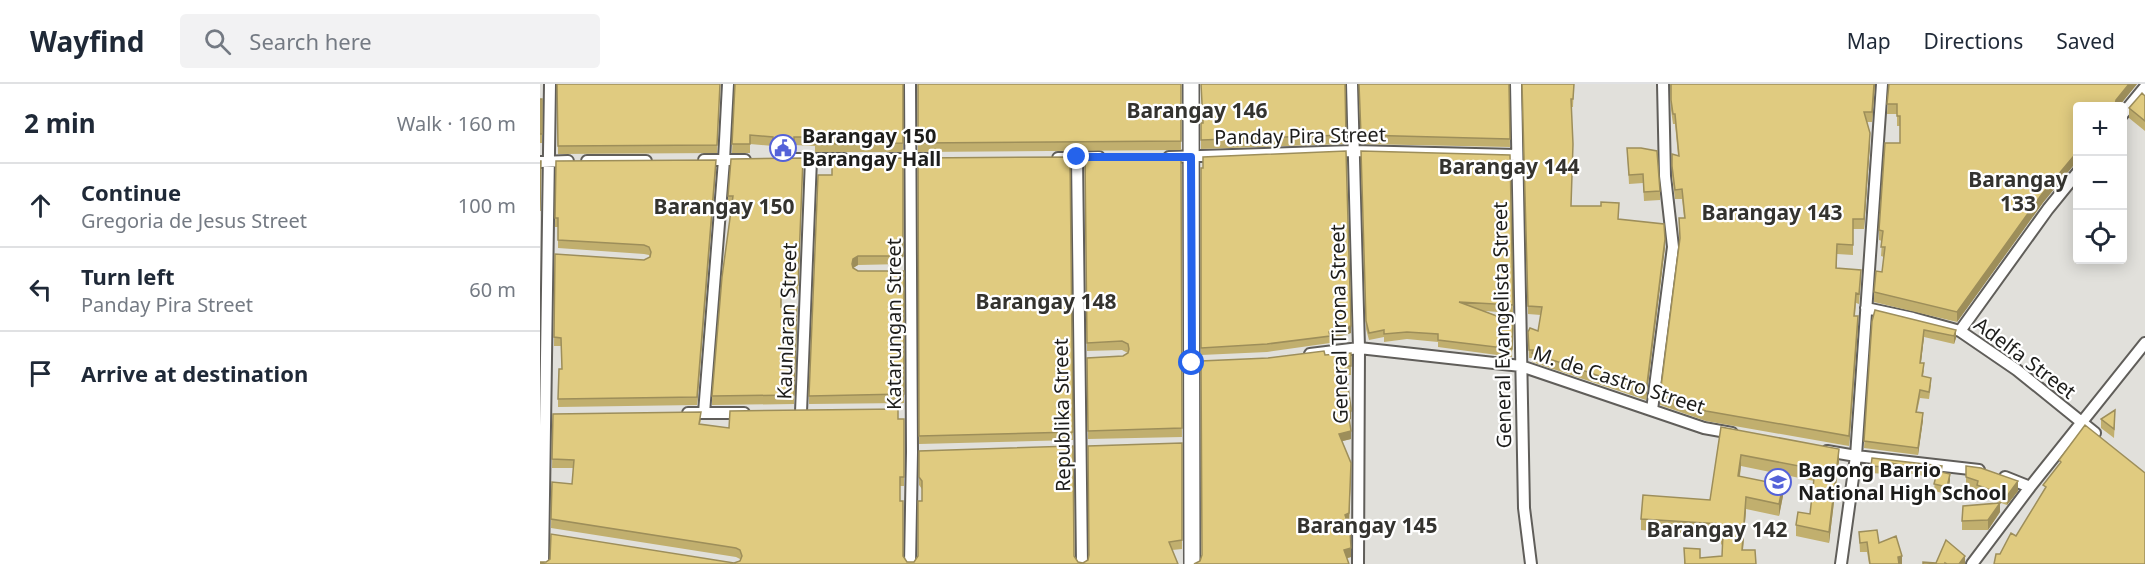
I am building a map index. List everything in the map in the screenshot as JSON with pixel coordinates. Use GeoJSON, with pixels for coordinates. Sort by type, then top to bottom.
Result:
{"type":"FeatureCollection","features":[{"type":"Feature","properties":{"kind":"street"},"geometry":{"type":"LineString","coordinates":[[543,564],[546,415],[544,323],[552,255],[544,162],[550,84]]}},
{"type":"Feature","properties":{"kind":"street"},"geometry":{"type":"LineString","coordinates":[[704,413],[728,84]]}},
{"type":"Feature","properties":{"kind":"street","name":"Katarungan Street"},"geometry":{"type":"LineString","coordinates":[[910,84],[907,272],[907,410],[912,452],[910,564]]}},
{"type":"Feature","properties":{"kind":"street"},"geometry":{"type":"LineString","coordinates":[[1191,84],[1197,363],[1186,444],[1192,564]]}},
{"type":"Feature","properties":{"kind":"street","name":"General Tirona Street"},"geometry":{"type":"LineString","coordinates":[[1352,84],[1359,348],[1359,564]]}},
{"type":"Feature","properties":{"kind":"street","name":"General Evangelista Street"},"geometry":{"type":"LineString","coordinates":[[1516,84],[1524,508],[1531,564]]}},
{"type":"Feature","properties":{"kind":"street"},"geometry":{"type":"LineString","coordinates":[[1652,410],[1673,247],[1665,176],[1663,84]]}},
{"type":"Feature","properties":{"kind":"street"},"geometry":{"type":"LineString","coordinates":[[1840,564],[1856,456],[1882,84]]}},
{"type":"Feature","properties":{"kind":"street"},"geometry":{"type":"LineString","coordinates":[[2127,109],[2145,88],[2140,84]]}},
{"type":"Feature","properties":{"kind":"street","name":"Panday Pira Street"},"geometry":{"type":"LineString","coordinates":[[1157,157],[1353,150],[1516,154]]}},
{"type":"Feature","properties":{"kind":"street","name":"Republika Street"},"geometry":{"type":"LineString","coordinates":[[1077,157],[1084,359],[1081,448],[1082,564]]}},
{"type":"Feature","properties":{"kind":"street"},"geometry":{"type":"LineString","coordinates":[[1042,158],[1111,157]]}},
{"type":"Feature","properties":{"kind":"street"},"geometry":{"type":"LineString","coordinates":[[778,159],[855,159]]}},
{"type":"Feature","properties":{"kind":"street","name":"Kaunlaran Street"},"geometry":{"type":"LineString","coordinates":[[802,412],[811,159]]}},
{"type":"Feature","properties":{"kind":"street"},"geometry":{"type":"LineString","coordinates":[[877,159],[943,159]]}},
{"type":"Feature","properties":{"kind":"street"},"geometry":{"type":"LineString","coordinates":[[544,162],[657,160]]}},
{"type":"Feature","properties":{"kind":"street"},"geometry":{"type":"LineString","coordinates":[[691,160],[757,160]]}},
{"type":"Feature","properties":{"kind":"street"},"geometry":{"type":"LineString","coordinates":[[1960,331],[2041,218],[2073,178]]}},
{"type":"Feature","properties":{"kind":"street","name":"Adelfa Street"},"geometry":{"type":"LineString","coordinates":[[1866,308],[1960,331],[2017,370],[2100,437]]}},
{"type":"Feature","properties":{"kind":"street"},"geometry":{"type":"LineString","coordinates":[[1972,564],[2145,343]]}},
{"type":"Feature","properties":{"kind":"street","name":"M. de Castro Street"},"geometry":{"type":"LineString","coordinates":[[1302,355],[1359,348],[1521,366],[1704,428],[1746,436]]}},
{"type":"Feature","properties":{"kind":"street"},"geometry":{"type":"LineString","coordinates":[[673,414],[759,413]]}},
{"type":"Feature","properties":{"kind":"street"},"geometry":{"type":"LineString","coordinates":[[546,415],[558,415]]}},
{"type":"Feature","properties":{"kind":"street"},"geometry":{"type":"LineString","coordinates":[[1812,448],[1856,456],[1993,473],[2030,488]]}},
{"type":"Feature","properties":{"kind":"street"},"geometry":{"type":"LineString","coordinates":[[912,452],[924,452]]}},
{"type":"Feature","properties":{"kind":"building"},"geometry":{"type":"Polygon","coordinates":[[[557,84],[720,84],[717,145],[558,146],[557,84]]]}},
{"type":"Feature","properties":{"kind":"building"},"geometry":{"type":"Polygon","coordinates":[[[735,84],[903,84],[903,143],[815,144],[815,137],[794,137],[794,144],[773,144],[773,137],[750,135],[750,144],[732,144],[735,84]]]}},
{"type":"Feature","properties":{"kind":"building"},"geometry":{"type":"Polygon","coordinates":[[[918,84],[1181,84],[1181,141],[918,143],[918,84]]]}},
{"type":"Feature","properties":{"kind":"building"},"geometry":{"type":"Polygon","coordinates":[[[1201,84],[1345,84],[1346,135],[1201,140],[1201,123],[1203,123],[1201,84]]]}},
{"type":"Feature","properties":{"kind":"building"},"geometry":{"type":"Polygon","coordinates":[[[1359,84],[1509,84],[1510,139],[1361,135],[1359,84]]]}},
{"type":"Feature","properties":{"kind":"building"},"geometry":{"type":"Polygon","coordinates":[[[1522,84],[1574,84],[1573,99],[1571,99],[1573,144],[1571,206],[1601,206],[1601,202],[1619,203],[1618,219],[1664,224],[1665,239],[1646,392],[1532,353],[1533,350],[1529,350],[1528,332],[1530,328],[1538,331],[1542,307],[1528,306],[1522,84]]]}},
{"type":"Feature","properties":{"kind":"building"},"geometry":{"type":"Polygon","coordinates":[[[1671,84],[1874,84],[1872,112],[1864,112],[1870,133],[1864,219],[1853,219],[1853,245],[1837,244],[1836,268],[1861,270],[1854,316],[1858,316],[1849,436],[1706,411],[1660,395],[1680,238],[1679,218],[1685,218],[1682,189],[1675,190],[1672,166],[1672,154],[1679,156],[1671,84]]]}},
{"type":"Feature","properties":{"kind":"building"},"geometry":{"type":"Polygon","coordinates":[[[1889,84],[2129,84],[2116,102],[2073,102],[2073,157],[2042,194],[1957,312],[1874,292],[1876,271],[1882,272],[1885,247],[1881,247],[1883,231],[1879,230],[1885,143],[1900,143],[1900,116],[1897,116],[1897,104],[1887,104],[1889,84]]]}},
{"type":"Feature","properties":{"kind":"building"},"geometry":{"type":"Polygon","coordinates":[[[2142,93],[2145,96],[2145,121],[2129,108],[2142,93]]]}},
{"type":"Feature","properties":{"kind":"building"},"geometry":{"type":"Polygon","coordinates":[[[540,99],[542,99],[542,134],[540,134],[540,99]]]}},
{"type":"Feature","properties":{"kind":"building"},"geometry":{"type":"Polygon","coordinates":[[[1627,148],[1657,151],[1660,191],[1644,192],[1643,174],[1629,175],[1627,148]]]}},
{"type":"Feature","properties":{"kind":"building"},"geometry":{"type":"Polygon","coordinates":[[[1346,151],[1351,326],[1329,332],[1330,336],[1267,344],[1201,348],[1201,168],[1203,168],[1203,157],[1346,151]]]}},
{"type":"Feature","properties":{"kind":"building"},"geometry":{"type":"Polygon","coordinates":[[[1361,151],[1510,155],[1513,305],[1459,302],[1513,322],[1512,349],[1438,340],[1438,334],[1407,332],[1384,334],[1384,330],[1369,333],[1366,321],[1361,151]]]}},
{"type":"Feature","properties":{"kind":"building"},"geometry":{"type":"Polygon","coordinates":[[[1181,156],[1182,428],[1088,431],[1087,358],[1123,356],[1128,353],[1129,349],[1128,344],[1122,341],[1087,343],[1085,157],[1181,156]]]}},
{"type":"Feature","properties":{"kind":"building"},"geometry":{"type":"Polygon","coordinates":[[[1070,157],[1073,432],[919,436],[918,158],[1070,157]]]}},
{"type":"Feature","properties":{"kind":"building"},"geometry":{"type":"Polygon","coordinates":[[[803,158],[798,285],[781,284],[781,307],[797,307],[794,395],[712,396],[722,277],[733,196],[728,196],[731,159],[803,158]]]}},
{"type":"Feature","properties":{"kind":"building"},"geometry":{"type":"Polygon","coordinates":[[[903,158],[903,256],[858,256],[853,259],[852,264],[853,268],[858,271],[904,271],[904,394],[809,396],[818,175],[832,175],[832,159],[903,158]]]}},
{"type":"Feature","properties":{"kind":"building"},"geometry":{"type":"Polygon","coordinates":[[[716,160],[697,397],[558,399],[559,369],[562,369],[561,338],[554,337],[555,254],[644,260],[650,257],[651,252],[649,247],[644,245],[558,240],[558,218],[555,218],[556,161],[716,160]]]}},
{"type":"Feature","properties":{"kind":"building"},"geometry":{"type":"Polygon","coordinates":[[[540,161],[541,161],[540,211],[540,161]]]}},
{"type":"Feature","properties":{"kind":"building"},"geometry":{"type":"Polygon","coordinates":[[[1875,310],[1956,330],[1954,336],[1924,330],[1920,363],[1924,363],[1922,376],[1931,378],[1929,392],[1920,390],[1916,412],[1923,413],[1918,448],[1864,441],[1872,321],[1875,310]]]}},
{"type":"Feature","properties":{"kind":"building"},"geometry":{"type":"Polygon","coordinates":[[[1324,351],[1325,355],[1351,353],[1351,366],[1345,366],[1351,408],[1351,411],[1348,411],[1351,431],[1339,434],[1351,463],[1349,513],[1345,515],[1350,530],[1351,548],[1344,550],[1349,564],[1194,564],[1200,561],[1202,555],[1201,361],[1268,358],[1324,351]]]}},
{"type":"Feature","properties":{"kind":"building"},"geometry":{"type":"Polygon","coordinates":[[[898,409],[898,419],[904,419],[904,477],[900,477],[900,501],[903,501],[903,556],[907,562],[914,562],[918,556],[918,501],[922,501],[919,451],[1073,446],[1074,556],[1078,562],[1083,563],[1088,560],[1089,555],[1088,446],[1182,443],[1182,540],[1169,542],[1178,564],[540,563],[550,559],[551,534],[734,563],[740,561],[742,556],[740,550],[736,548],[551,519],[552,482],[572,484],[574,460],[552,459],[553,414],[701,412],[699,424],[729,428],[730,411],[898,409]]]}},
{"type":"Feature","properties":{"kind":"building"},"geometry":{"type":"Polygon","coordinates":[[[2115,410],[2114,429],[2101,419],[2115,410]]]}},
{"type":"Feature","properties":{"kind":"building"},"geometry":{"type":"Polygon","coordinates":[[[2085,425],[2145,473],[2145,564],[1994,564],[1996,554],[2000,554],[2011,533],[2016,536],[2046,487],[2043,485],[2085,425]]]}},
{"type":"Feature","properties":{"kind":"building"},"geometry":{"type":"Polygon","coordinates":[[[1721,427],[1839,449],[1829,532],[1796,525],[1798,512],[1810,514],[1815,469],[1741,455],[1738,476],[1783,485],[1779,504],[1746,497],[1742,550],[1755,550],[1756,564],[1685,564],[1684,548],[1700,549],[1700,558],[1722,556],[1721,524],[1641,519],[1643,495],[1710,500],[1721,427]]]}},
{"type":"Feature","properties":{"kind":"building"},"geometry":{"type":"Polygon","coordinates":[[[1872,458],[1942,466],[1941,472],[1950,474],[1947,487],[1934,484],[1937,472],[1885,462],[1885,467],[1871,466],[1872,458]]]}},
{"type":"Feature","properties":{"kind":"building"},"geometry":{"type":"Polygon","coordinates":[[[1966,466],[1981,468],[2018,481],[2007,496],[1977,485],[1978,481],[1966,477],[1966,466]]]}},
{"type":"Feature","properties":{"kind":"building"},"geometry":{"type":"Polygon","coordinates":[[[2000,503],[1988,520],[1962,521],[1963,506],[2000,503]]]}},
{"type":"Feature","properties":{"kind":"building"},"geometry":{"type":"Polygon","coordinates":[[[1877,530],[1879,543],[1896,536],[1902,556],[1898,557],[1899,564],[1870,564],[1867,542],[1860,543],[1859,532],[1877,530]]]}},
{"type":"Feature","properties":{"kind":"building"},"geometry":{"type":"Polygon","coordinates":[[[1946,540],[1965,556],[1959,564],[1923,564],[1923,562],[1936,563],[1946,540]]]}},
{"type":"Feature","properties":{"kind":"place","name":"Barangay 150 Barangay Hall"},"geometry":{"type":"Point","coordinates":[783,148]}},
{"type":"Feature","properties":{"kind":"place","name":"Bagong Barrio National High School"},"geometry":{"type":"Point","coordinates":[1778,482]}},
{"type":"Feature","properties":{"kind":"district","name":"Barangay 146"},"geometry":{"type":"Point","coordinates":[1197,111]}},
{"type":"Feature","properties":{"kind":"district","name":"Barangay 144"},"geometry":{"type":"Point","coordinates":[1509,167]}},
{"type":"Feature","properties":{"kind":"district","name":"Barangay 133"},"geometry":{"type":"Point","coordinates":[2018,192]}},
{"type":"Feature","properties":{"kind":"district","name":"Barangay 150"},"geometry":{"type":"Point","coordinates":[724,207]}},
{"type":"Feature","properties":{"kind":"district","name":"Barangay 143"},"geometry":{"type":"Point","coordinates":[1772,213]}},
{"type":"Feature","properties":{"kind":"district","name":"Barangay 148"},"geometry":{"type":"Point","coordinates":[1046,302]}},
{"type":"Feature","properties":{"kind":"district","name":"Barangay 145"},"geometry":{"type":"Point","coordinates":[1367,526]}},
{"type":"Feature","properties":{"kind":"district","name":"Barangay 142"},"geometry":{"type":"Point","coordinates":[1717,530]}},
{"type":"Feature","properties":{"kind":"route"},"geometry":{"type":"LineString","coordinates":[[1077,157],[1191,157],[1192,363]]}}]}
